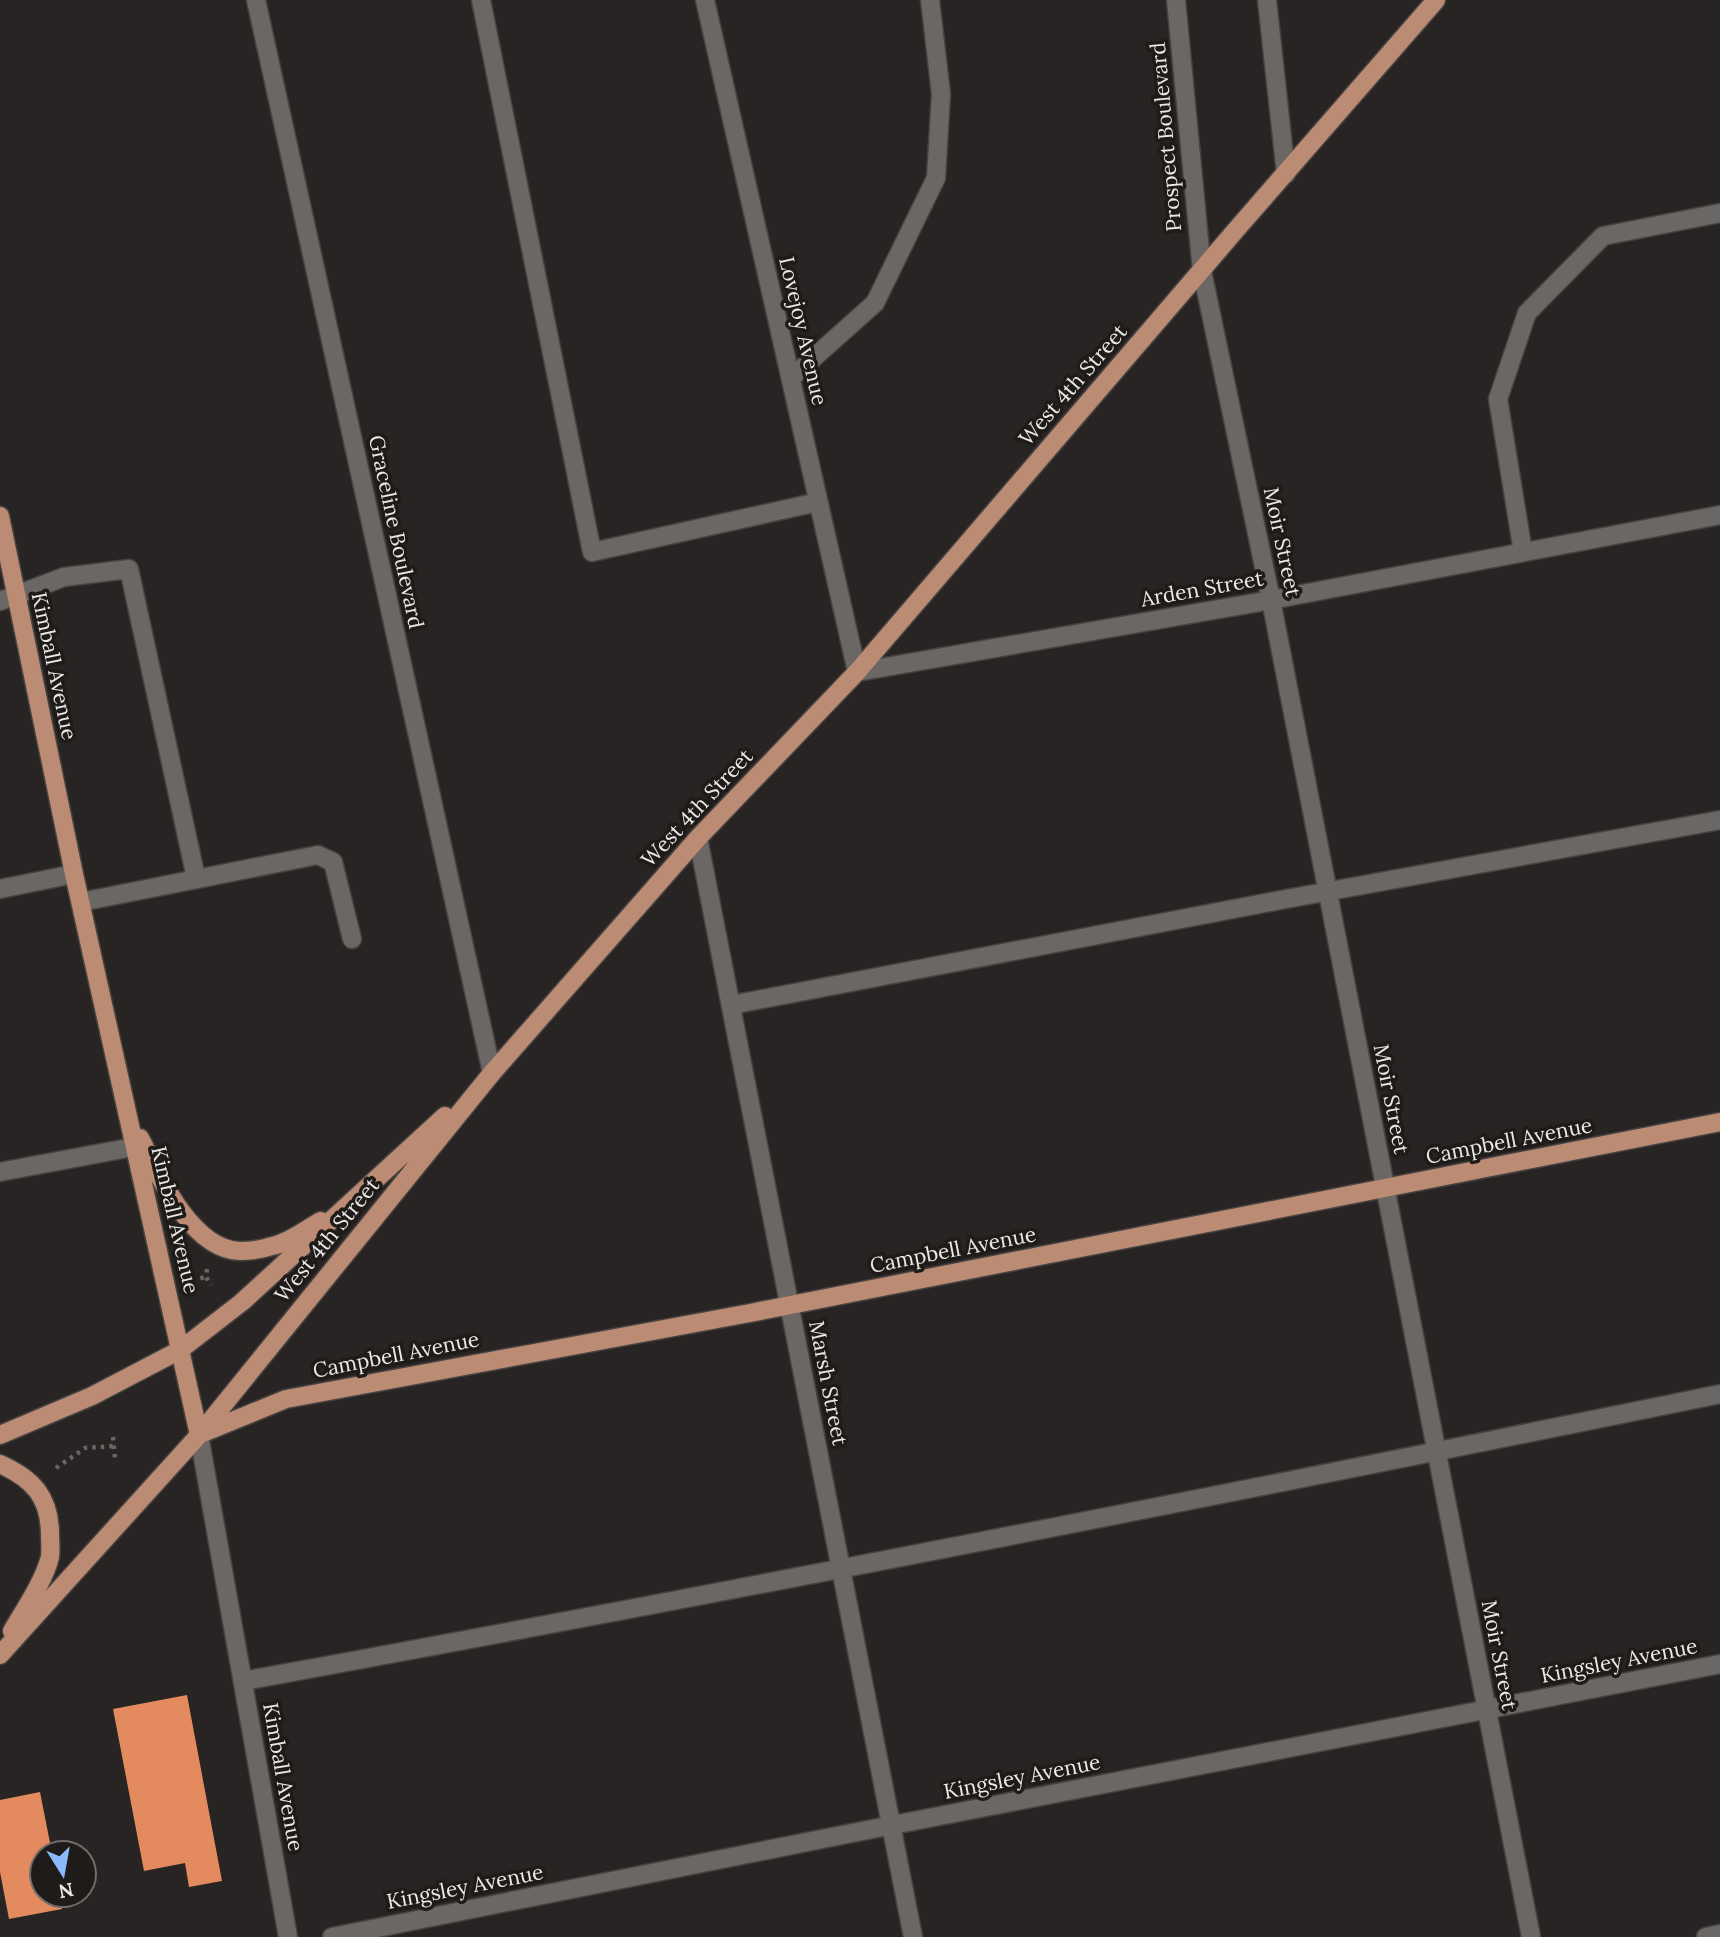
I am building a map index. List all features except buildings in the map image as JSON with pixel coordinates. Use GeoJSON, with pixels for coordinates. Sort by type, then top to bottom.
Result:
{"type":"FeatureCollection","features":[{"type":"Feature","properties":{"kind":"main road","name":"West 4th Street"},"geometry":{"type":"LineString","coordinates":[[0,1653],[199,1435],[492,1073],[698,838],[857,672],[1436,0]]}},
{"type":"Feature","properties":{"kind":"main road","name":"Kimball Avenue"},"geometry":{"type":"LineString","coordinates":[[0,516],[8,599],[81,902],[127,1109],[139,1145],[199,1435]]}},
{"type":"Feature","properties":{"kind":"main road"},"geometry":{"type":"LineString","coordinates":[[0,1435],[92,1396],[180,1350],[242,1302],[492,1073]]}},
{"type":"Feature","properties":{"kind":"main road","name":"Campbell Avenue"},"geometry":{"type":"LineString","coordinates":[[199,1435],[286,1399],[789,1305],[1720,1122]]}},
{"type":"Feature","properties":{"kind":"main road"},"geometry":{"type":"LineString","coordinates":[[139,1145],[192,1226],[215,1243],[238,1251],[275,1246],[345,1208]]}},
{"type":"Feature","properties":{"kind":"main road"},"geometry":{"type":"LineString","coordinates":[[0,1464],[22,1474],[43,1495],[50,1522],[50,1556],[0,1653]]}},
{"type":"Feature","properties":{"kind":"street","name":"Graceline Boulevard"},"geometry":{"type":"LineString","coordinates":[[256,0],[492,1073]]}},
{"type":"Feature","properties":{"kind":"street"},"geometry":{"type":"LineString","coordinates":[[481,0],[592,552],[818,502]]}},
{"type":"Feature","properties":{"kind":"street","name":"Lovejoy Avenue"},"geometry":{"type":"LineString","coordinates":[[705,0],[857,672]]}},
{"type":"Feature","properties":{"kind":"street"},"geometry":{"type":"LineString","coordinates":[[790,378],[875,303],[936,177],[941,94],[930,0]]}},
{"type":"Feature","properties":{"kind":"street","name":"Prospect Boulevard"},"geometry":{"type":"LineString","coordinates":[[1176,0],[1202,271]]}},
{"type":"Feature","properties":{"kind":"street"},"geometry":{"type":"LineString","coordinates":[[1267,0],[1286,174]]}},
{"type":"Feature","properties":{"kind":"street"},"geometry":{"type":"LineString","coordinates":[[1523,552],[1498,399],[1527,313],[1603,236],[1720,213]]}},
{"type":"Feature","properties":{"kind":"street","name":"Moir Street"},"geometry":{"type":"LineString","coordinates":[[1202,271],[1271,600],[1531,1937]]}},
{"type":"Feature","properties":{"kind":"street","name":"Arden Street"},"geometry":{"type":"LineString","coordinates":[[857,672],[1271,600],[1720,515]]}},
{"type":"Feature","properties":{"kind":"street"},"geometry":{"type":"LineString","coordinates":[[8,599],[64,577],[129,569],[196,877]]}},
{"type":"Feature","properties":{"kind":"street"},"geometry":{"type":"LineString","coordinates":[[731,1005],[1720,820]]}},
{"type":"Feature","properties":{"kind":"street","name":"Marsh Street"},"geometry":{"type":"LineString","coordinates":[[698,838],[913,1937]]}},
{"type":"Feature","properties":{"kind":"street"},"geometry":{"type":"LineString","coordinates":[[81,902],[196,877],[318,855],[333,862],[352,939]]}},
{"type":"Feature","properties":{"kind":"street"},"geometry":{"type":"LineString","coordinates":[[0,889],[74,874]]}},
{"type":"Feature","properties":{"kind":"street"},"geometry":{"type":"LineString","coordinates":[[0,1172],[139,1145]]}},
{"type":"Feature","properties":{"kind":"street"},"geometry":{"type":"LineString","coordinates":[[243,1681],[1437,1452],[1720,1394]]}},
{"type":"Feature","properties":{"kind":"street","name":"Kimball Avenue"},"geometry":{"type":"LineString","coordinates":[[199,1435],[288,1937]]}},
{"type":"Feature","properties":{"kind":"street","name":"Kingsley Avenue"},"geometry":{"type":"LineString","coordinates":[[332,1937],[1720,1664]]}},
{"type":"Feature","properties":{"kind":"street"},"geometry":{"type":"LineString","coordinates":[[1706,1937],[1720,1934]]}},
{"type":"Feature","properties":{"kind":"path"},"geometry":{"type":"LineString","coordinates":[[207,1268],[206,1277],[211,1285]]}},
{"type":"Feature","properties":{"kind":"path"},"geometry":{"type":"LineString","coordinates":[[192,1280],[206,1277]]}},
{"type":"Feature","properties":{"kind":"path"},"geometry":{"type":"LineString","coordinates":[[113,1437],[115,1459]]}},
{"type":"Feature","properties":{"kind":"path"},"geometry":{"type":"LineString","coordinates":[[56,1468],[85,1448],[114,1446]]}}]}
